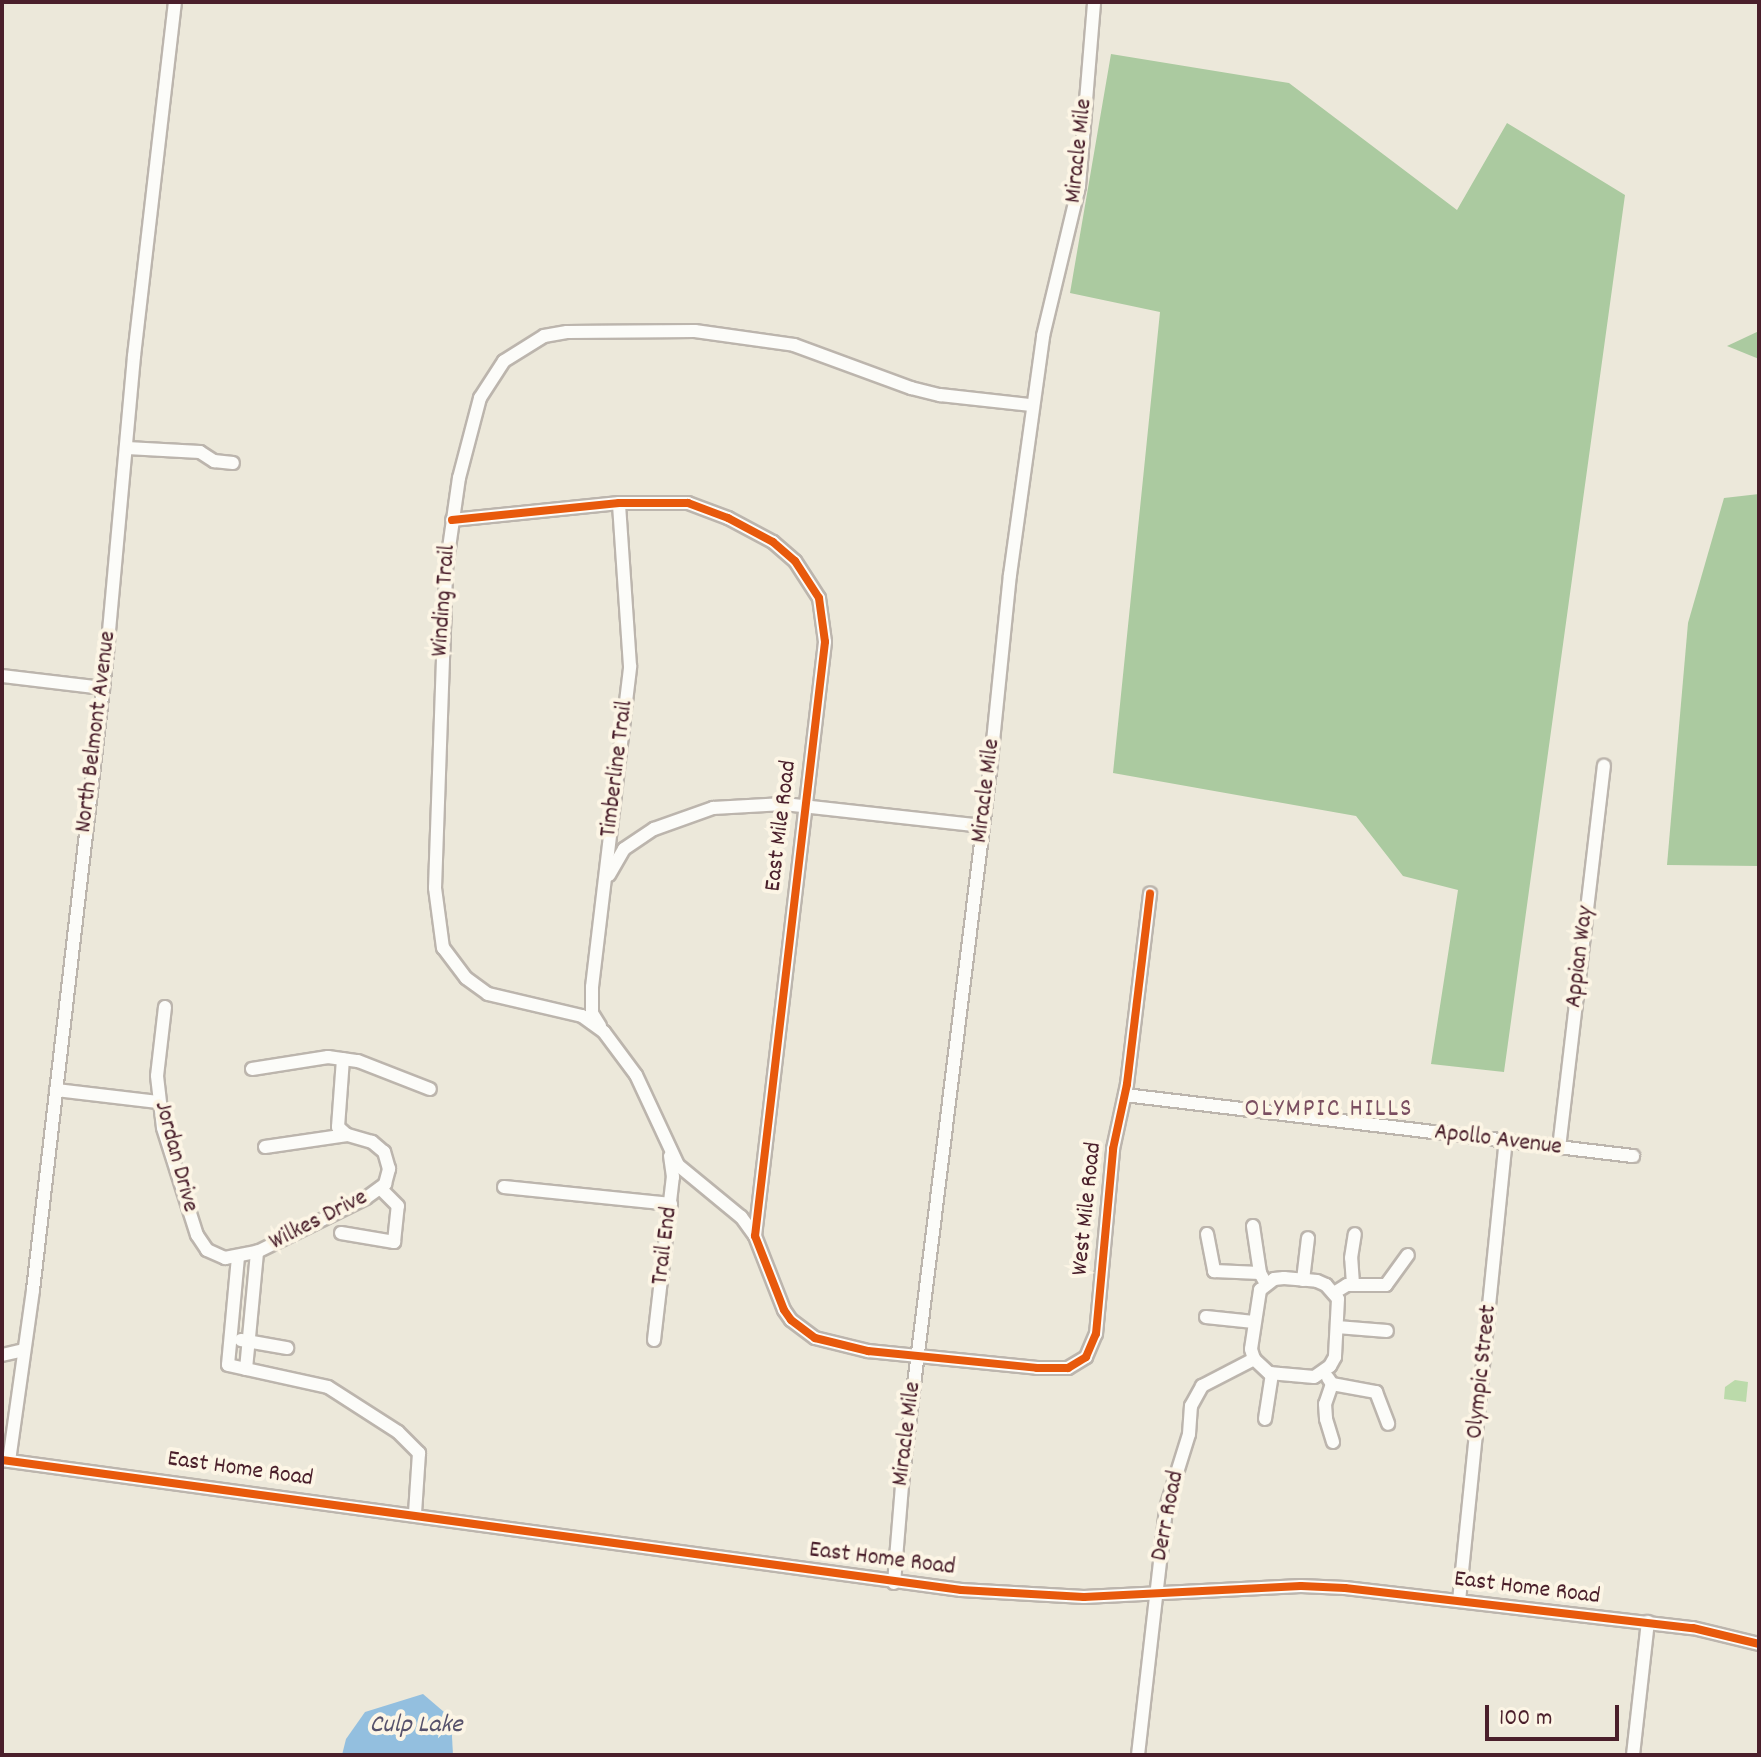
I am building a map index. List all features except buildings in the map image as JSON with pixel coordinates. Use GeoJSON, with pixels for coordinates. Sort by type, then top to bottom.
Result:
{"type":"FeatureCollection","features":[{"type":"Feature","properties":{"kind":"street","name":"North Belmont Avenue"},"geometry":{"type":"LineString","coordinates":[[5,1461],[33,1290],[103,688],[136,329],[175,2]]}},
{"type":"Feature","properties":{"kind":"street","name":"Miracle Mile"},"geometry":{"type":"LineString","coordinates":[[894,1583],[1031,405],[1043,336],[1079,186],[1094,2]]}},
{"type":"Feature","properties":{"kind":"street","name":"Winding Trail"},"geometry":{"type":"LineString","coordinates":[[755,1236],[741,1217],[684,1174],[670,1153],[636,1075],[604,1032],[582,1016],[501,998],[478,988],[449,959],[439,936],[436,819],[442,624],[452,520],[471,428],[486,385],[515,351],[553,333],[695,331],[761,338],[821,352],[911,388],[962,398],[1031,405]]}},
{"type":"Feature","properties":{"kind":"street"},"geometry":{"type":"LineString","coordinates":[[127,448],[200,452],[214,461],[233,463]]}},
{"type":"Feature","properties":{"kind":"street","name":"East Mile Road"},"geometry":{"type":"LineString","coordinates":[[452,520],[619,503],[688,503],[728,518],[785,551],[812,584],[823,611],[825,642],[755,1236],[784,1310],[802,1330],[843,1347],[918,1356]]}},
{"type":"Feature","properties":{"kind":"street","name":"Timberline Trail"},"geometry":{"type":"LineString","coordinates":[[604,1032],[590,1004],[630,666],[619,503]]}},
{"type":"Feature","properties":{"kind":"street"},"geometry":{"type":"LineString","coordinates":[[2,676],[103,688]]}},
{"type":"Feature","properties":{"kind":"street","name":"Appian Way"},"geometry":{"type":"LineString","coordinates":[[1559,1148],[1604,766]]}},
{"type":"Feature","properties":{"kind":"street"},"geometry":{"type":"LineString","coordinates":[[605,882],[624,849],[679,818],[746,804],[805,806],[983,826]]}},
{"type":"Feature","properties":{"kind":"street","name":"West Mile Road"},"geometry":{"type":"LineString","coordinates":[[918,1356],[1059,1369],[1075,1366],[1086,1357],[1096,1334],[1113,1149],[1125,1095],[1150,893]]}},
{"type":"Feature","properties":{"kind":"street","name":"Jordan Drive"},"geometry":{"type":"LineString","coordinates":[[165,1007],[157,1076],[163,1128],[201,1244],[215,1255],[238,1257]]}},
{"type":"Feature","properties":{"kind":"street"},"geometry":{"type":"LineString","coordinates":[[252,1069],[328,1057],[358,1061],[430,1089]]}},
{"type":"Feature","properties":{"kind":"street"},"geometry":{"type":"LineString","coordinates":[[343,1059],[337,1122],[347,1135]]}},
{"type":"Feature","properties":{"kind":"street"},"geometry":{"type":"LineString","coordinates":[[56,1090],[158,1102]]}},
{"type":"Feature","properties":{"kind":"street","name":"Apollo Avenue"},"geometry":{"type":"LineString","coordinates":[[1125,1095],[1633,1156]]}},
{"type":"Feature","properties":{"kind":"street"},"geometry":{"type":"LineString","coordinates":[[265,1147],[347,1135],[372,1142],[384,1152],[389,1169],[381,1189],[398,1206],[394,1242],[341,1233]]}},
{"type":"Feature","properties":{"kind":"street","name":"Olympic Street"},"geometry":{"type":"LineString","coordinates":[[1459,1601],[1506,1142]]}},
{"type":"Feature","properties":{"kind":"street","name":"Trail End"},"geometry":{"type":"LineString","coordinates":[[654,1340],[671,1204],[673,1177],[670,1153]]}},
{"type":"Feature","properties":{"kind":"street"},"geometry":{"type":"LineString","coordinates":[[504,1187],[671,1204]]}},
{"type":"Feature","properties":{"kind":"street","name":"Wilkes Drive"},"geometry":{"type":"LineString","coordinates":[[257,1252],[381,1189]]}},
{"type":"Feature","properties":{"kind":"street"},"geometry":{"type":"LineString","coordinates":[[1207,1234],[1214,1271],[1263,1278],[1317,1281],[1334,1293],[1339,1307],[1335,1357],[1323,1373],[1304,1378],[1272,1374],[1254,1359],[1251,1349],[1256,1300],[1263,1278],[1253,1226]]}},
{"type":"Feature","properties":{"kind":"street"},"geometry":{"type":"LineString","coordinates":[[1353,1284],[1351,1258],[1355,1234]]}},
{"type":"Feature","properties":{"kind":"street"},"geometry":{"type":"LineString","coordinates":[[1303,1280],[1308,1238]]}},
{"type":"Feature","properties":{"kind":"street"},"geometry":{"type":"LineString","coordinates":[[246,1369],[257,1252],[238,1257],[228,1365],[246,1369],[328,1387],[412,1443],[420,1462],[415,1514]]}},
{"type":"Feature","properties":{"kind":"street"},"geometry":{"type":"LineString","coordinates":[[1334,1293],[1353,1284],[1386,1285],[1408,1255]]}},
{"type":"Feature","properties":{"kind":"street"},"geometry":{"type":"LineString","coordinates":[[1206,1317],[1254,1322]]}},
{"type":"Feature","properties":{"kind":"street"},"geometry":{"type":"LineString","coordinates":[[1337,1327],[1387,1331]]}},
{"type":"Feature","properties":{"kind":"street"},"geometry":{"type":"LineString","coordinates":[[230,1338],[287,1348]]}},
{"type":"Feature","properties":{"kind":"street"},"geometry":{"type":"LineString","coordinates":[[2,1355],[23,1350]]}},
{"type":"Feature","properties":{"kind":"street","name":"Derr Road"},"geometry":{"type":"LineString","coordinates":[[1138,1755],[1166,1508],[1189,1434],[1195,1395],[1218,1375],[1254,1359]]}},
{"type":"Feature","properties":{"kind":"street"},"geometry":{"type":"LineString","coordinates":[[1323,1373],[1332,1384],[1376,1392],[1388,1424]]}},
{"type":"Feature","properties":{"kind":"street"},"geometry":{"type":"LineString","coordinates":[[1265,1419],[1272,1374]]}},
{"type":"Feature","properties":{"kind":"street"},"geometry":{"type":"LineString","coordinates":[[1332,1384],[1325,1404],[1333,1442]]}},
{"type":"Feature","properties":{"kind":"street","name":"East Home Road"},"geometry":{"type":"LineString","coordinates":[[5,1461],[415,1514],[894,1583],[1026,1595],[1155,1595],[1301,1586],[1648,1622],[1705,1630],[1759,1644]]}},
{"type":"Feature","properties":{"kind":"street"},"geometry":{"type":"LineString","coordinates":[[1633,1755],[1648,1622]]}},
{"type":"Feature","properties":{"kind":"green space"},"geometry":{"type":"Polygon","coordinates":[[[1111,54],[1289,83],[1457,210],[1507,123],[1625,195],[1504,1072],[1431,1064],[1458,890],[1403,876],[1356,816],[1113,773],[1160,312],[1070,293],[1111,54]]]}},
{"type":"Feature","properties":{"kind":"green space"},"geometry":{"type":"Polygon","coordinates":[[[1759,331],[1759,359],[1727,346],[1759,331]]]}},
{"type":"Feature","properties":{"kind":"green space"},"geometry":{"type":"Polygon","coordinates":[[[1759,494],[1759,866],[1667,865],[1688,623],[1724,498],[1759,494]]]}},
{"type":"Feature","properties":{"kind":"green space"},"geometry":{"type":"Polygon","coordinates":[[[1735,1380],[1748,1382],[1746,1402],[1724,1399],[1725,1387],[1735,1380]]]}},
{"type":"Feature","properties":{"kind":"water","name":"Culp Lake"},"geometry":{"type":"Polygon","coordinates":[[[423,1694],[451,1718],[453,1755],[342,1755],[346,1739],[365,1712],[423,1694]]]}},
{"type":"Feature","properties":{"kind":"cycle path"},"geometry":{"type":"LineString","coordinates":[[452,520],[619,503],[688,503],[728,518],[773,542],[795,561],[819,598],[825,642],[755,1236],[784,1310],[791,1320],[815,1338],[868,1351],[1037,1368],[1068,1368],[1086,1357],[1096,1334],[1113,1149],[1127,1084],[1150,893]]}},
{"type":"Feature","properties":{"kind":"cycle path"},"geometry":{"type":"LineString","coordinates":[[2,1460],[961,1590],[1084,1597],[1301,1586],[1345,1588],[1693,1628],[1759,1644]]}},
{"type":"Feature","properties":{"kind":"district","name":"OLYMPIC HILLS"},"geometry":{"type":"Point","coordinates":[1329,1110]}}]}
